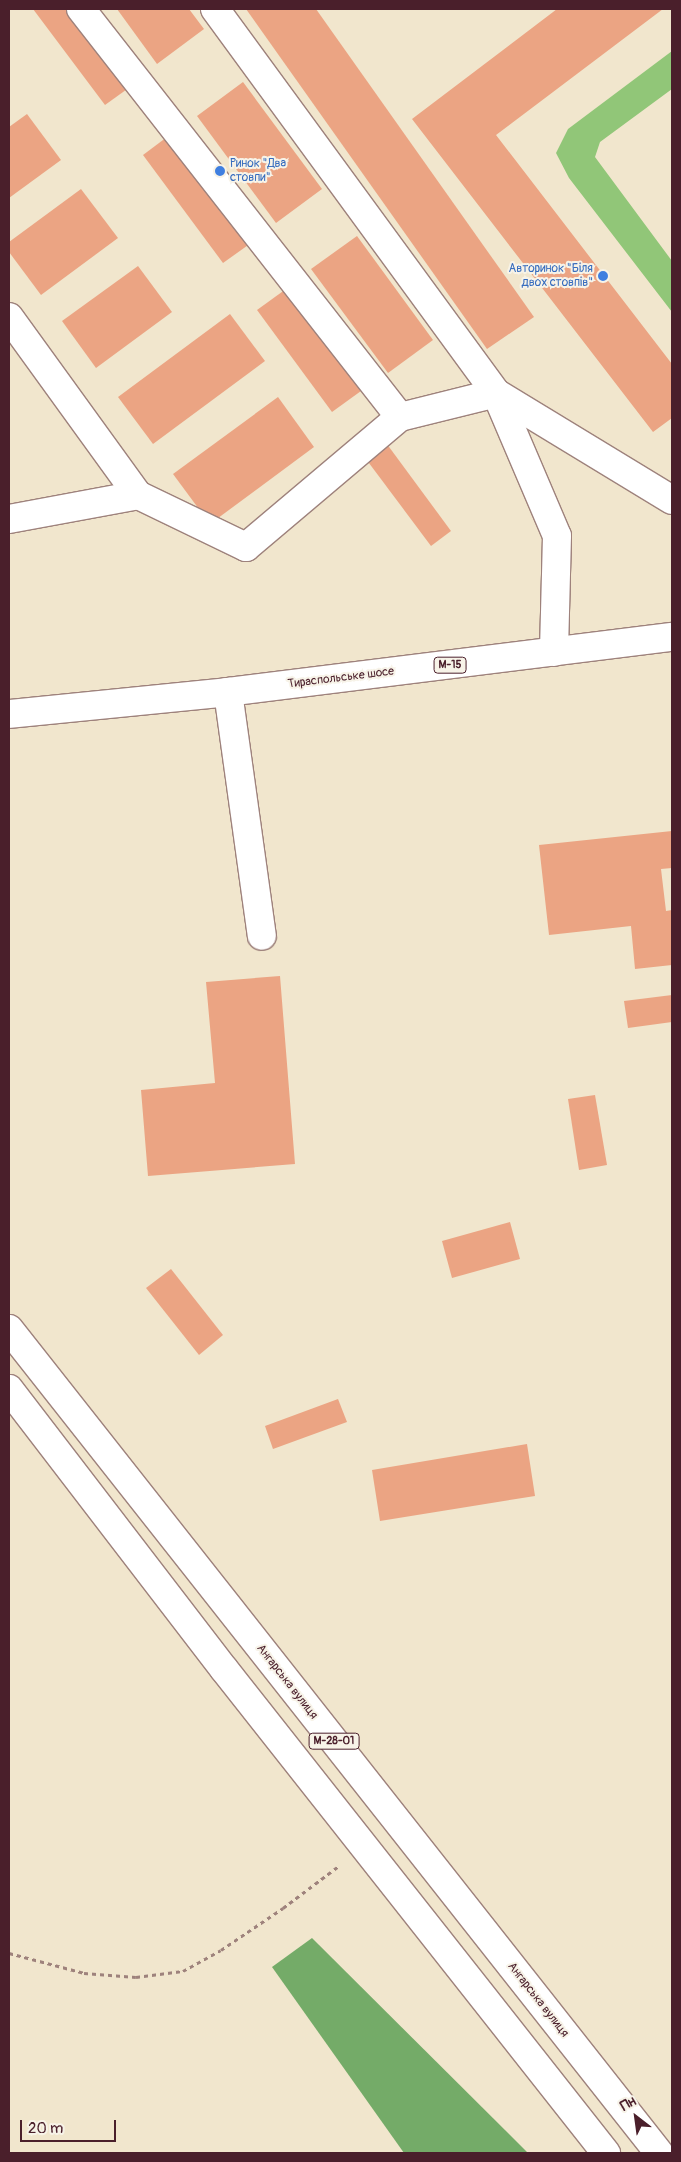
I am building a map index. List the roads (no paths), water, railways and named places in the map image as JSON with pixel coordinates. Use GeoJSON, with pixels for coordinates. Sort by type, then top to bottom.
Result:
{"type":"FeatureCollection","features":[{"type":"Feature","properties":{"kind":"main road"},"geometry":{"type":"LineString","coordinates":[[81,9],[400,417]]}},
{"type":"Feature","properties":{"kind":"main road"},"geometry":{"type":"LineString","coordinates":[[215,9],[496,393],[557,536],[554,652]]}},
{"type":"Feature","properties":{"kind":"main road"},"geometry":{"type":"LineString","coordinates":[[9,317],[138,495],[246,547],[400,417],[496,393],[672,500]]}},
{"type":"Feature","properties":{"kind":"main road"},"geometry":{"type":"LineString","coordinates":[[9,519],[138,495]]}},
{"type":"Feature","properties":{"kind":"main road","name":"Тираспольське шосе"},"geometry":{"type":"LineString","coordinates":[[9,714],[228,692],[672,637]]}},
{"type":"Feature","properties":{"kind":"main road"},"geometry":{"type":"LineString","coordinates":[[228,692],[262,936]]}},
{"type":"Feature","properties":{"kind":"main road","name":"Ангарська вулиця"},"geometry":{"type":"LineString","coordinates":[[9,1330],[659,2153]]}},
{"type":"Feature","properties":{"kind":"main road","name":"М-28-01"},"geometry":{"type":"LineString","coordinates":[[9,1389],[364,1846],[606,2153]]}},
{"type":"Feature","properties":{"kind":"place","name":"Ринок \"Два стовпи\""},"geometry":{"type":"Point","coordinates":[220,171]}},
{"type":"Feature","properties":{"kind":"place","name":"Авторинок \"Біля двох стовпів\""},"geometry":{"type":"Point","coordinates":[603,276]}}]}
